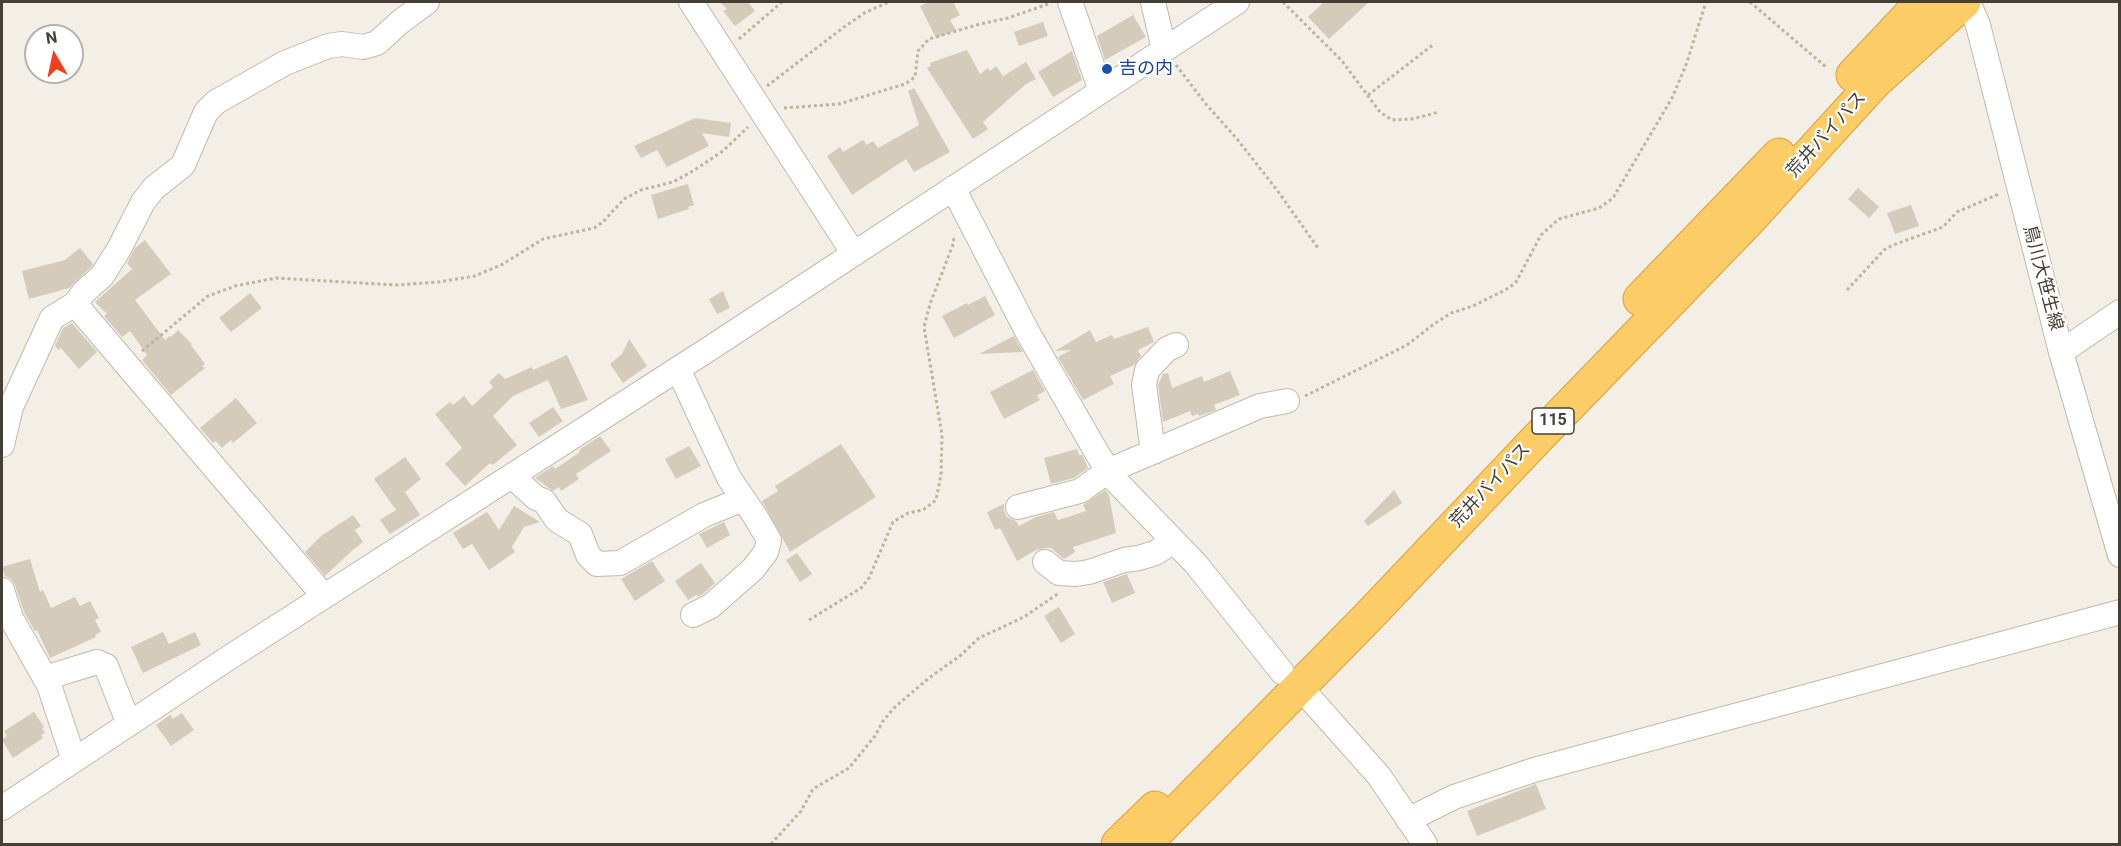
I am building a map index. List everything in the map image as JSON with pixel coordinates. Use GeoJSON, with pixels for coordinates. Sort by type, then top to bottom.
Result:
{"type":"FeatureCollection","features":[{"type":"Feature","properties":{"kind":"highway","name":"荒井バイパス"},"geometry":{"type":"LineString","coordinates":[[1146,844],[1291,679],[1922,2]]}},
{"type":"Feature","properties":{"kind":"highway","name":"荒井バイパス"},"geometry":{"type":"LineString","coordinates":[[1119,844],[1541,434],[1750,219],[1875,82],[1966,2]]}},
{"type":"Feature","properties":{"kind":"street"},"geometry":{"type":"LineString","coordinates":[[2,445],[11,407],[52,318],[75,304],[84,292],[102,276],[119,249],[143,201],[154,188],[183,165],[206,112],[216,102],[285,63],[328,46],[342,44],[363,47],[377,43],[427,2]]}},
{"type":"Feature","properties":{"kind":"street"},"geometry":{"type":"LineString","coordinates":[[692,2],[854,254]]}},
{"type":"Feature","properties":{"kind":"street"},"geometry":{"type":"LineString","coordinates":[[1070,2],[1101,91]]}},
{"type":"Feature","properties":{"kind":"street"},"geometry":{"type":"LineString","coordinates":[[1154,2],[1164,49]]}},
{"type":"Feature","properties":{"kind":"street"},"geometry":{"type":"LineString","coordinates":[[2,808],[324,596],[854,254],[956,195],[1101,91],[1237,2]]}},
{"type":"Feature","properties":{"kind":"street","name":"鳥川大笹生線"},"geometry":{"type":"LineString","coordinates":[[1966,2],[1978,26],[2061,352],[2120,555]]}},
{"type":"Feature","properties":{"kind":"street"},"geometry":{"type":"LineString","coordinates":[[956,195],[1028,333],[1108,471],[1196,564],[1291,679],[1379,776],[1425,844]]}},
{"type":"Feature","properties":{"kind":"street"},"geometry":{"type":"LineString","coordinates":[[75,304],[324,596]]}},
{"type":"Feature","properties":{"kind":"street"},"geometry":{"type":"LineString","coordinates":[[2061,352],[2120,312]]}},
{"type":"Feature","properties":{"kind":"street"},"geometry":{"type":"LineString","coordinates":[[1153,452],[1144,385],[1147,370],[1167,349],[1176,345]]}},
{"type":"Feature","properties":{"kind":"street"},"geometry":{"type":"LineString","coordinates":[[678,369],[729,478],[769,540],[766,552],[753,569],[711,606],[693,615]]}},
{"type":"Feature","properties":{"kind":"street"},"geometry":{"type":"LineString","coordinates":[[1018,507],[1080,491],[1108,471],[1260,406],[1287,401]]}},
{"type":"Feature","properties":{"kind":"street"},"geometry":{"type":"LineString","coordinates":[[512,476],[536,498],[544,501],[557,520],[580,534],[588,555],[597,564],[620,563],[704,514],[743,499]]}},
{"type":"Feature","properties":{"kind":"street"},"geometry":{"type":"LineString","coordinates":[[1045,562],[1059,573],[1089,572],[1124,560],[1155,553],[1173,541]]}},
{"type":"Feature","properties":{"kind":"street"},"geometry":{"type":"LineString","coordinates":[[3,599],[26,647],[45,678],[74,760]]}},
{"type":"Feature","properties":{"kind":"street"},"geometry":{"type":"LineString","coordinates":[[1408,820],[1454,797],[1534,770],[2120,612]]}},
{"type":"Feature","properties":{"kind":"street"},"geometry":{"type":"LineString","coordinates":[[45,678],[98,662],[106,666],[129,724]]}},
{"type":"Feature","properties":{"kind":"path"},"geometry":{"type":"LineString","coordinates":[[724,52],[782,2]]}},
{"type":"Feature","properties":{"kind":"path"},"geometry":{"type":"LineString","coordinates":[[126,364],[208,296],[234,286],[276,278],[396,285],[459,279],[490,270],[543,239],[594,228],[603,222],[624,199],[641,190],[673,182],[723,151],[758,105],[844,27],[866,12],[889,2]]}},
{"type":"Feature","properties":{"kind":"path"},"geometry":{"type":"LineString","coordinates":[[758,105],[777,109],[839,104],[905,84],[915,77],[918,51],[929,39],[1008,18],[1055,2]]}},
{"type":"Feature","properties":{"kind":"path"},"geometry":{"type":"LineString","coordinates":[[1283,2],[1342,61],[1380,112],[1392,120],[1412,119],[1439,112]]}},
{"type":"Feature","properties":{"kind":"path"},"geometry":{"type":"LineString","coordinates":[[1287,401],[1308,395],[1407,345],[1451,313],[1473,306],[1509,288],[1516,282],[1541,235],[1559,219],[1599,208],[1613,198],[1672,99],[1686,65],[1706,2]]}},
{"type":"Feature","properties":{"kind":"path"},"geometry":{"type":"LineString","coordinates":[[1750,2],[1826,67]]}},
{"type":"Feature","properties":{"kind":"path"},"geometry":{"type":"LineString","coordinates":[[1368,95],[1434,44]]}},
{"type":"Feature","properties":{"kind":"path"},"geometry":{"type":"LineString","coordinates":[[1164,49],[1277,190],[1318,248]]}},
{"type":"Feature","properties":{"kind":"path"},"geometry":{"type":"LineString","coordinates":[[1847,290],[1884,250],[1942,227],[1957,212],[2017,186]]}},
{"type":"Feature","properties":{"kind":"path"},"geometry":{"type":"LineString","coordinates":[[809,620],[861,588],[869,578],[893,522],[908,513],[923,510],[936,500],[941,476],[942,435],[924,327],[930,304],[954,242],[956,195]]}},
{"type":"Feature","properties":{"kind":"path"},"geometry":{"type":"LineString","coordinates":[[771,844],[801,811],[813,789],[849,768],[895,707],[929,678],[961,656],[979,638],[1024,617],[1064,589],[1070,574]]}},
{"type":"Feature","properties":{"kind":"building"},"geometry":{"type":"Polygon","coordinates":[[[720,2],[748,2],[755,11],[735,26],[723,11],[727,9],[720,2]]]}},
{"type":"Feature","properties":{"kind":"building"},"geometry":{"type":"Polygon","coordinates":[[[929,2],[953,2],[960,15],[950,20],[956,30],[936,38],[920,6],[929,2]]]}},
{"type":"Feature","properties":{"kind":"building"},"geometry":{"type":"Polygon","coordinates":[[[1324,2],[1369,2],[1329,39],[1308,17],[1324,2]]]}},
{"type":"Feature","properties":{"kind":"building"},"geometry":{"type":"Polygon","coordinates":[[[1133,15],[1146,37],[1105,60],[1097,36],[1133,15]]]}},
{"type":"Feature","properties":{"kind":"building"},"geometry":{"type":"Polygon","coordinates":[[[1043,22],[1048,36],[1019,46],[1014,32],[1043,22]]]}},
{"type":"Feature","properties":{"kind":"building"},"geometry":{"type":"Polygon","coordinates":[[[967,50],[980,74],[996,66],[1003,76],[1026,62],[1036,79],[1026,84],[983,122],[988,129],[973,139],[927,68],[931,66],[930,63],[967,50]]]}},
{"type":"Feature","properties":{"kind":"building"},"geometry":{"type":"Polygon","coordinates":[[[1072,51],[1082,80],[1053,97],[1038,72],[1072,51]]]}},
{"type":"Feature","properties":{"kind":"building"},"geometry":{"type":"Polygon","coordinates":[[[914,88],[950,152],[914,172],[906,159],[852,195],[827,156],[840,147],[843,152],[863,140],[867,145],[873,141],[878,148],[919,125],[908,91],[914,88]]]}},
{"type":"Feature","properties":{"kind":"building"},"geometry":{"type":"Polygon","coordinates":[[[695,118],[731,123],[729,137],[702,133],[709,146],[667,167],[657,150],[641,158],[634,146],[695,118]]]}},
{"type":"Feature","properties":{"kind":"building"},"geometry":{"type":"Polygon","coordinates":[[[688,184],[694,205],[688,207],[689,209],[658,219],[651,195],[688,184]]]}},
{"type":"Feature","properties":{"kind":"building"},"geometry":{"type":"Polygon","coordinates":[[[1858,188],[1879,207],[1869,218],[1848,199],[1858,188]]]}},
{"type":"Feature","properties":{"kind":"building"},"geometry":{"type":"Polygon","coordinates":[[[1911,205],[1919,226],[1895,234],[1887,213],[1911,205]]]}},
{"type":"Feature","properties":{"kind":"building"},"geometry":{"type":"Polygon","coordinates":[[[145,240],[171,274],[135,300],[165,340],[178,330],[192,344],[205,364],[202,366],[205,368],[171,395],[142,360],[147,355],[130,331],[122,337],[104,316],[107,314],[95,302],[132,269],[127,263],[135,248],[145,240]]]}},
{"type":"Feature","properties":{"kind":"building"},"geometry":{"type":"Polygon","coordinates":[[[80,248],[93,264],[91,267],[69,288],[29,299],[22,271],[65,260],[80,248]]]}},
{"type":"Feature","properties":{"kind":"building"},"geometry":{"type":"Polygon","coordinates":[[[723,291],[730,308],[717,314],[709,299],[723,291]]]}},
{"type":"Feature","properties":{"kind":"building"},"geometry":{"type":"Polygon","coordinates":[[[250,293],[262,308],[231,332],[219,318],[250,293]]]}},
{"type":"Feature","properties":{"kind":"building"},"geometry":{"type":"Polygon","coordinates":[[[985,296],[995,315],[954,338],[942,316],[985,296]]]}},
{"type":"Feature","properties":{"kind":"building"},"geometry":{"type":"Polygon","coordinates":[[[72,323],[97,352],[79,369],[61,348],[58,350],[55,346],[63,328],[72,323]]]}},
{"type":"Feature","properties":{"kind":"building"},"geometry":{"type":"Polygon","coordinates":[[[1148,327],[1154,342],[1138,350],[1141,356],[1134,365],[1110,376],[1114,384],[1083,400],[1058,357],[1071,350],[1055,351],[1090,330],[1096,342],[1112,335],[1114,339],[1148,327]]]}},
{"type":"Feature","properties":{"kind":"building"},"geometry":{"type":"Polygon","coordinates":[[[1014,336],[1023,352],[979,354],[1014,336]]]}},
{"type":"Feature","properties":{"kind":"building"},"geometry":{"type":"Polygon","coordinates":[[[629,339],[647,366],[623,383],[610,364],[622,354],[629,339]]]}},
{"type":"Feature","properties":{"kind":"building"},"geometry":{"type":"Polygon","coordinates":[[[567,355],[588,400],[561,409],[548,380],[513,396],[493,416],[517,445],[493,465],[490,463],[465,486],[445,464],[462,448],[435,414],[450,402],[453,405],[464,396],[472,406],[493,387],[489,382],[499,373],[505,379],[567,355]]]}},
{"type":"Feature","properties":{"kind":"building"},"geometry":{"type":"Polygon","coordinates":[[[1033,370],[1045,391],[1037,395],[1040,400],[1004,419],[990,392],[1033,370]]]}},
{"type":"Feature","properties":{"kind":"building"},"geometry":{"type":"Polygon","coordinates":[[[1230,371],[1240,395],[1214,405],[1216,410],[1199,416],[1198,414],[1192,416],[1190,411],[1163,422],[1158,385],[1163,374],[1168,373],[1172,388],[1202,376],[1204,382],[1230,371]]]}},
{"type":"Feature","properties":{"kind":"building"},"geometry":{"type":"Polygon","coordinates":[[[236,398],[257,423],[233,443],[231,440],[222,448],[216,441],[213,443],[200,428],[236,398]]]}},
{"type":"Feature","properties":{"kind":"building"},"geometry":{"type":"Polygon","coordinates":[[[553,407],[563,421],[539,437],[529,423],[553,407]]]}},
{"type":"Feature","properties":{"kind":"building"},"geometry":{"type":"Polygon","coordinates":[[[600,436],[611,451],[576,474],[579,479],[561,491],[559,487],[553,491],[535,478],[553,466],[555,469],[600,436]]]}},
{"type":"Feature","properties":{"kind":"building"},"geometry":{"type":"Polygon","coordinates":[[[841,444],[876,497],[790,552],[762,501],[778,491],[775,486],[841,444]]]}},
{"type":"Feature","properties":{"kind":"building"},"geometry":{"type":"Polygon","coordinates":[[[689,446],[701,466],[676,479],[665,459],[689,446]]]}},
{"type":"Feature","properties":{"kind":"building"},"geometry":{"type":"Polygon","coordinates":[[[1077,449],[1088,468],[1074,478],[1051,484],[1044,458],[1077,449]]]}},
{"type":"Feature","properties":{"kind":"building"},"geometry":{"type":"Polygon","coordinates":[[[405,457],[421,479],[405,492],[420,515],[390,534],[380,520],[396,510],[374,479],[405,457]]]}},
{"type":"Feature","properties":{"kind":"building"},"geometry":{"type":"Polygon","coordinates":[[[1105,490],[1109,495],[1116,533],[1073,547],[1075,552],[1064,559],[1051,548],[1046,548],[1036,550],[1017,561],[1000,528],[995,530],[987,512],[1004,504],[1007,517],[1016,521],[1019,526],[1036,517],[1054,512],[1058,520],[1086,511],[1083,505],[1105,490]]]}},
{"type":"Feature","properties":{"kind":"building"},"geometry":{"type":"Polygon","coordinates":[[[1394,490],[1402,503],[1368,526],[1364,521],[1394,490]]]}},
{"type":"Feature","properties":{"kind":"building"},"geometry":{"type":"Polygon","coordinates":[[[514,506],[540,522],[524,527],[512,547],[515,552],[489,570],[472,544],[463,549],[453,533],[487,512],[499,530],[514,506]]]}},
{"type":"Feature","properties":{"kind":"building"},"geometry":{"type":"Polygon","coordinates":[[[353,515],[361,526],[355,530],[363,542],[325,576],[305,552],[321,536],[353,515]]]}},
{"type":"Feature","properties":{"kind":"building"},"geometry":{"type":"Polygon","coordinates":[[[724,522],[730,535],[707,548],[699,534],[724,522]]]}},
{"type":"Feature","properties":{"kind":"building"},"geometry":{"type":"Polygon","coordinates":[[[797,553],[812,574],[800,582],[786,560],[797,553]]]}},
{"type":"Feature","properties":{"kind":"building"},"geometry":{"type":"Polygon","coordinates":[[[30,559],[40,592],[43,590],[51,608],[75,597],[80,606],[90,601],[99,618],[95,620],[101,632],[95,635],[96,637],[50,658],[37,630],[35,631],[24,612],[15,585],[5,576],[2,567],[30,559]]]}},
{"type":"Feature","properties":{"kind":"building"},"geometry":{"type":"Polygon","coordinates":[[[652,561],[665,581],[635,601],[621,579],[652,561]]]}},
{"type":"Feature","properties":{"kind":"building"},"geometry":{"type":"Polygon","coordinates":[[[701,563],[715,583],[703,594],[688,600],[675,581],[701,563]]]}},
{"type":"Feature","properties":{"kind":"building"},"geometry":{"type":"Polygon","coordinates":[[[1127,574],[1135,593],[1112,603],[1103,582],[1127,574]]]}},
{"type":"Feature","properties":{"kind":"building"},"geometry":{"type":"Polygon","coordinates":[[[1059,607],[1075,634],[1061,643],[1044,616],[1059,607]]]}},
{"type":"Feature","properties":{"kind":"building"},"geometry":{"type":"Polygon","coordinates":[[[163,632],[169,644],[195,632],[201,645],[143,673],[131,647],[163,632]]]}},
{"type":"Feature","properties":{"kind":"building"},"geometry":{"type":"Polygon","coordinates":[[[34,712],[44,727],[42,729],[45,733],[41,735],[43,738],[13,758],[2,740],[7,736],[4,731],[34,712]]]}},
{"type":"Feature","properties":{"kind":"building"},"geometry":{"type":"Polygon","coordinates":[[[182,713],[194,730],[171,746],[156,725],[170,715],[173,719],[182,713]]]}},
{"type":"Feature","properties":{"kind":"building"},"geometry":{"type":"Polygon","coordinates":[[[1536,784],[1546,809],[1477,836],[1467,811],[1536,784]]]}},
{"type":"Feature","properties":{"kind":"place","name":"吉の内"},"geometry":{"type":"Point","coordinates":[1107,69]}}]}
